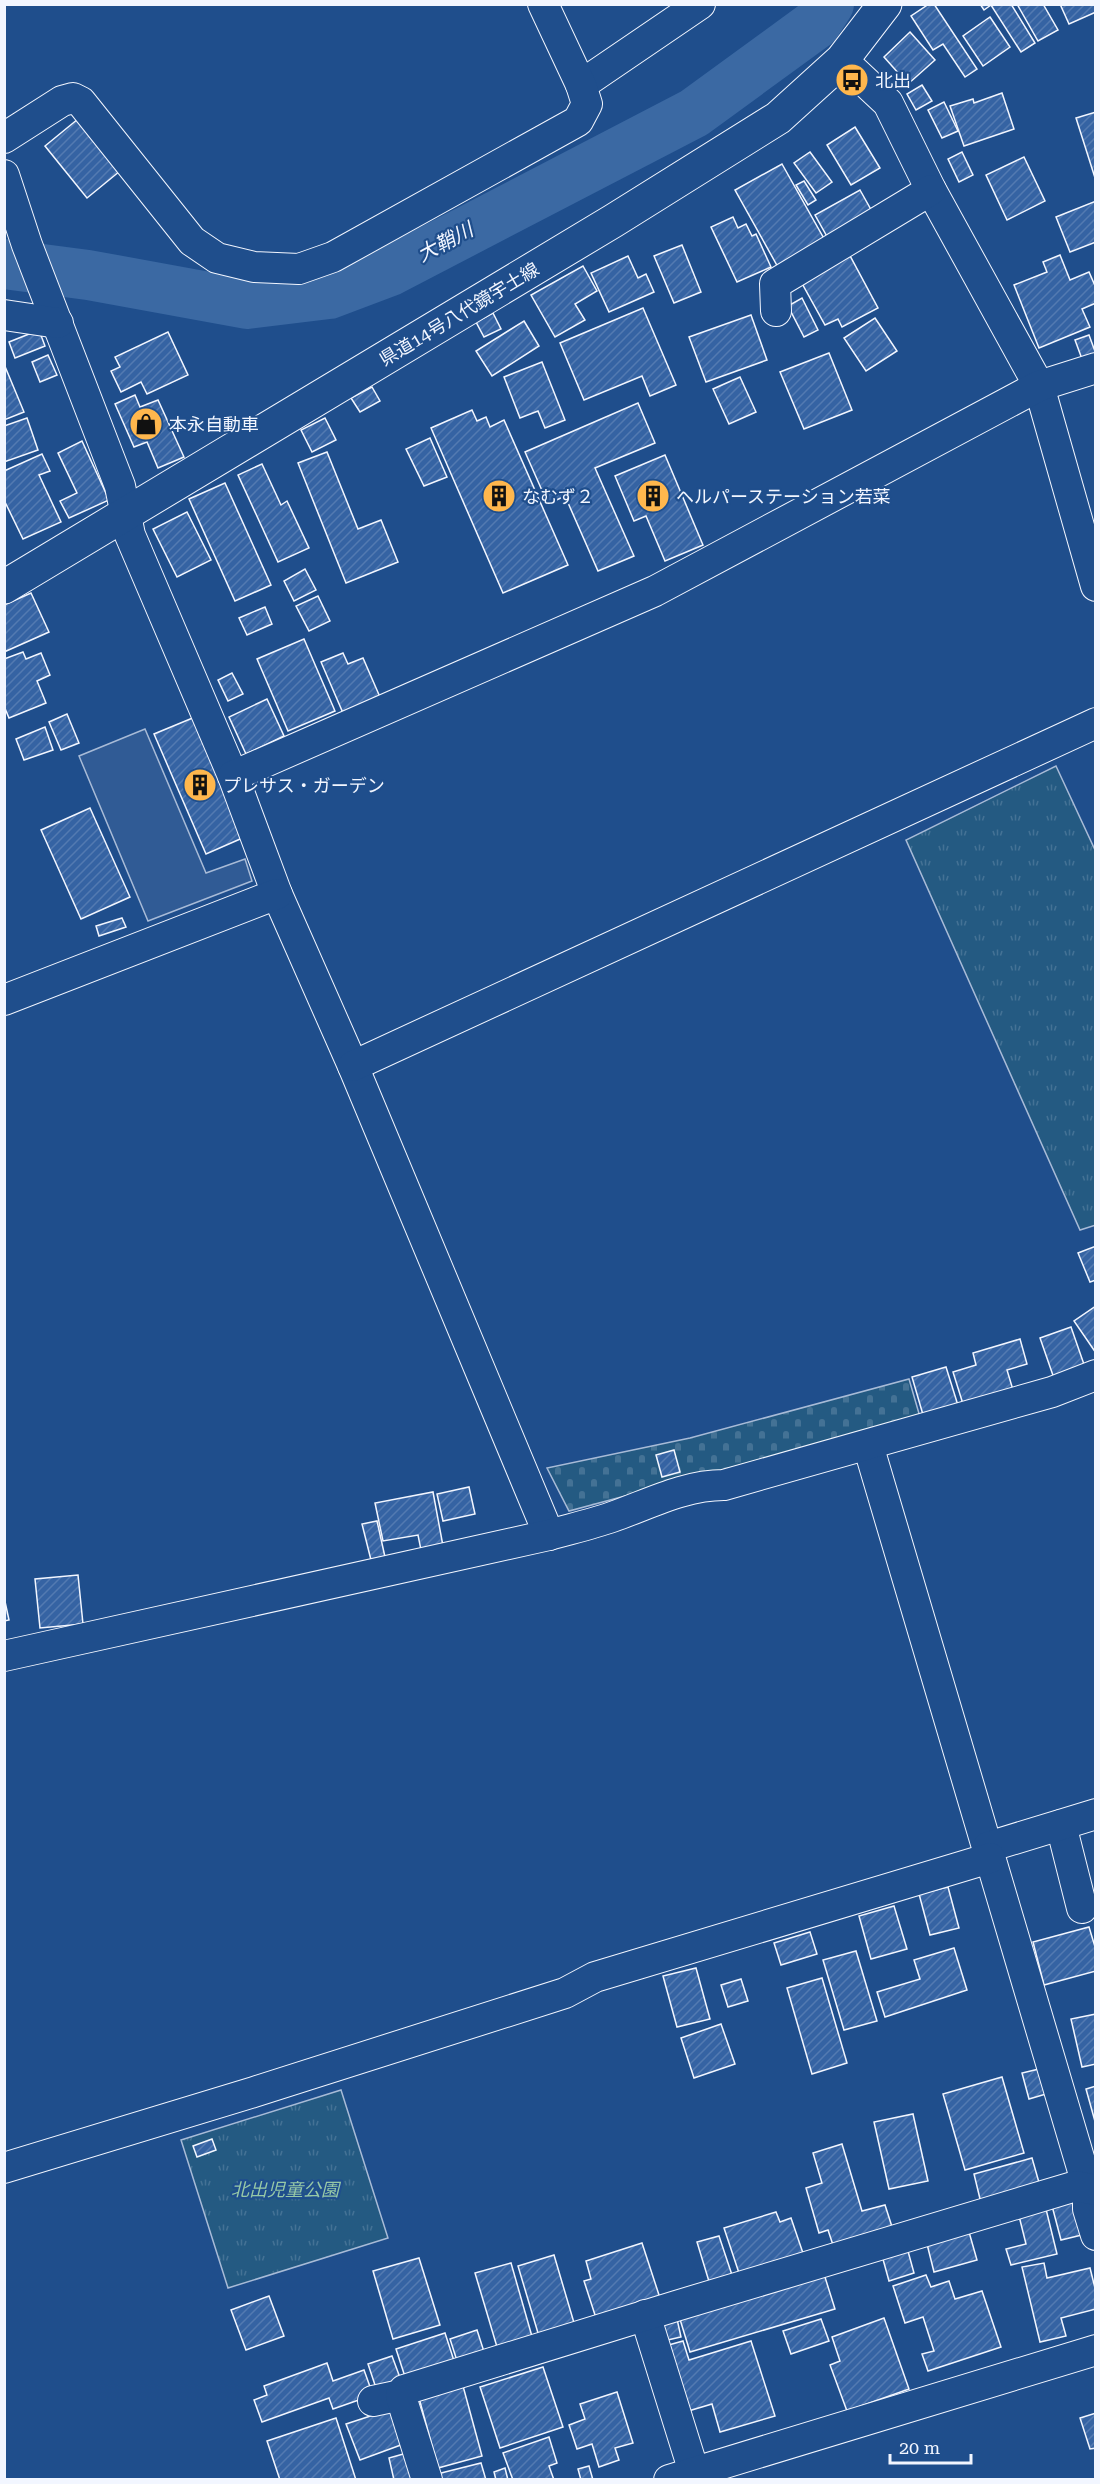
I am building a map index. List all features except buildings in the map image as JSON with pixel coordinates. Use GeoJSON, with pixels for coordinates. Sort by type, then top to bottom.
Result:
{"type":"FeatureCollection","features":[{"type":"Feature","properties":{"kind":"main road","name":"県道14号八代鏡宇土線"},"geometry":{"type":"LineString","coordinates":[[4,587],[614,221],[769,124],[842,60],[885,4]]}},
{"type":"Feature","properties":{"kind":"street"},"geometry":{"type":"LineString","coordinates":[[4,138],[62,100],[73,98],[81,102],[192,241],[217,258],[254,267],[299,269],[333,257],[578,121],[587,104],[582,85],[543,4]]}},
{"type":"Feature","properties":{"kind":"street"},"geometry":{"type":"LineString","coordinates":[[582,85],[685,9]]}},
{"type":"Feature","properties":{"kind":"street"},"geometry":{"type":"LineString","coordinates":[[842,60],[888,104],[931,190],[1039,386],[1095,586]]}},
{"type":"Feature","properties":{"kind":"street"},"geometry":{"type":"LineString","coordinates":[[4,175],[18,235],[55,315],[120,486],[130,535],[233,776],[277,894],[354,1066],[549,1535]]}},
{"type":"Feature","properties":{"kind":"street"},"geometry":{"type":"LineString","coordinates":[[776,311],[775,284],[931,190]]}},
{"type":"Feature","properties":{"kind":"street"},"geometry":{"type":"LineString","coordinates":[[4,315],[55,315]]}},
{"type":"Feature","properties":{"kind":"street"},"geometry":{"type":"LineString","coordinates":[[233,776],[655,591],[1039,386],[1095,368]]}},
{"type":"Feature","properties":{"kind":"street"},"geometry":{"type":"LineString","coordinates":[[354,1066],[1095,723]]}},
{"type":"Feature","properties":{"kind":"street"},"geometry":{"type":"LineString","coordinates":[[4,1000],[277,894]]}},
{"type":"Feature","properties":{"kind":"street"},"geometry":{"type":"LineString","coordinates":[[4,1656],[549,1535],[613,1517],[645,1502],[706,1485],[724,1485],[868,1445],[1052,1392],[1095,1375]]}},
{"type":"Feature","properties":{"kind":"street"},"geometry":{"type":"LineString","coordinates":[[868,1445],[1092,2189],[1088,2209],[1095,2235]]}},
{"type":"Feature","properties":{"kind":"street"},"geometry":{"type":"LineString","coordinates":[[4,2168],[266,2089],[565,1993],[596,1977],[989,1852],[1095,1814]]}},
{"type":"Feature","properties":{"kind":"street"},"geometry":{"type":"LineString","coordinates":[[1061,1825],[1082,1908]]}},
{"type":"Feature","properties":{"kind":"street"},"geometry":{"type":"LineString","coordinates":[[427,2480],[387,2398],[404,2390],[1076,2186],[1092,2189]]}},
{"type":"Feature","properties":{"kind":"street"},"geometry":{"type":"LineString","coordinates":[[645,2315],[681,2476],[1095,2350]]}},
{"type":"Feature","properties":{"kind":"green space"},"geometry":{"type":"Polygon","coordinates":[[[1056,766],[1095,850],[1096,1225],[1080,1230],[906,840],[1056,766]]]}},
{"type":"Feature","properties":{"kind":"green space"},"geometry":{"type":"Polygon","coordinates":[[[909,1379],[920,1417],[569,1511],[547,1468],[690,1438],[909,1379]]]}},
{"type":"Feature","properties":{"kind":"green space","name":"北出児童公園"},"geometry":{"type":"Polygon","coordinates":[[[341,2090],[388,2238],[228,2288],[181,2140],[341,2090]]]}},
{"type":"Feature","properties":{"kind":"shaded area"},"geometry":{"type":"Polygon","coordinates":[[[145,729],[206,873],[245,859],[252,881],[148,921],[79,756],[145,729]]]}},
{"type":"Feature","properties":{"kind":"waterway","name":"大鞘川"},"geometry":{"type":"LineString","coordinates":[[4,264],[88,275],[247,304],[329,294],[390,271],[694,113],[816,24],[829,4]]}},
{"type":"Feature","properties":{"kind":"place","name":"北出"},"geometry":{"type":"Point","coordinates":[852,80]}},
{"type":"Feature","properties":{"kind":"place","name":"本永自動車"},"geometry":{"type":"Point","coordinates":[146,424]}},
{"type":"Feature","properties":{"kind":"place","name":"なむず２"},"geometry":{"type":"Point","coordinates":[499,496]}},
{"type":"Feature","properties":{"kind":"place","name":"ヘルパーステーション若菜"},"geometry":{"type":"Point","coordinates":[653,496]}},
{"type":"Feature","properties":{"kind":"place","name":"プレサス・ガーデン"},"geometry":{"type":"Point","coordinates":[200,785]}}]}
